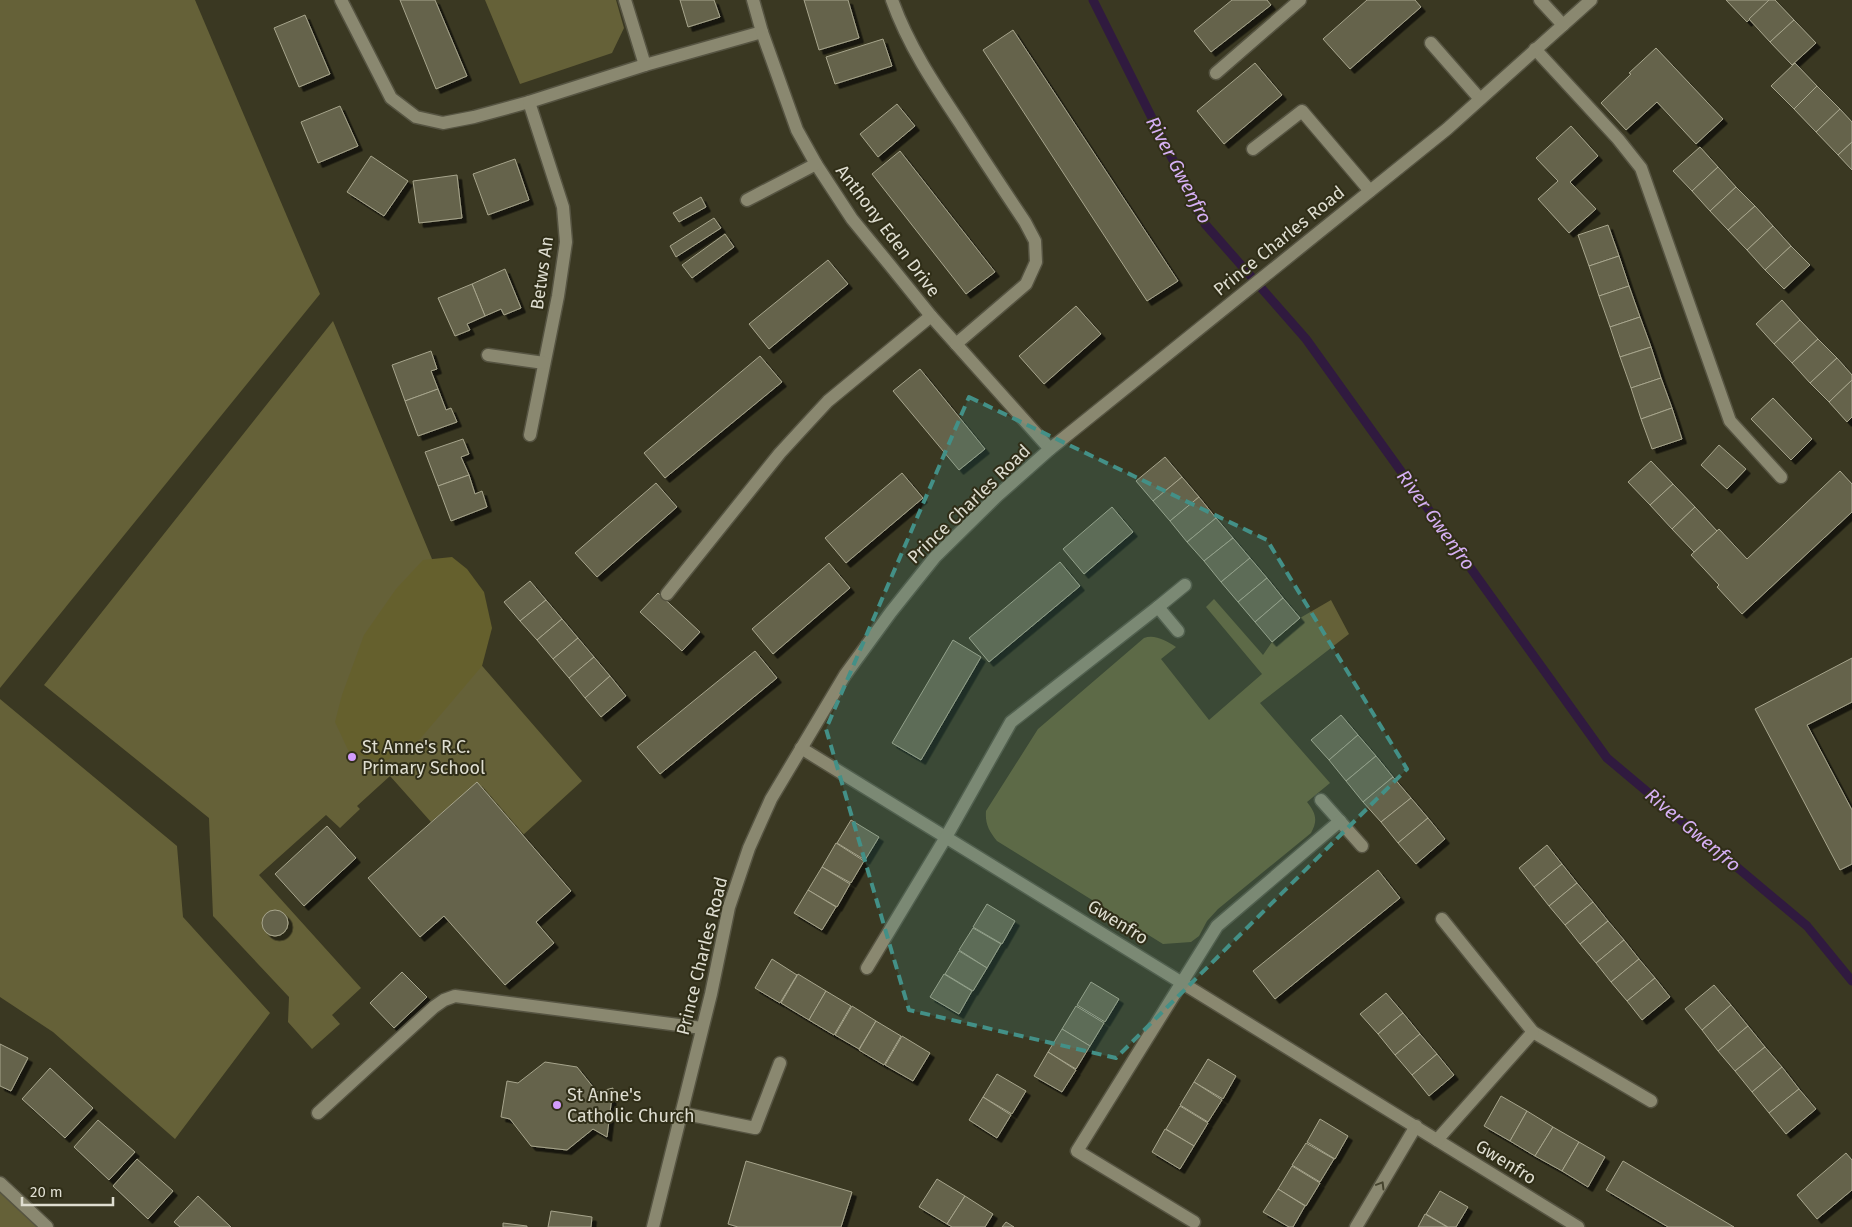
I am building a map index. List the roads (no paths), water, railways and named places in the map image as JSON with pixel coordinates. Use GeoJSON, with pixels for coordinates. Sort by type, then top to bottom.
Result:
{"type":"FeatureCollection","features":[{"type":"Feature","properties":{"kind":"street"},"geometry":{"type":"LineString","coordinates":[[341,0],[390,98],[416,117],[443,123],[530,102],[645,65],[762,32]]}},
{"type":"Feature","properties":{"kind":"street"},"geometry":{"type":"LineString","coordinates":[[625,0],[645,65]]}},
{"type":"Feature","properties":{"kind":"street","name":"Anthony Eden Drive"},"geometry":{"type":"LineString","coordinates":[[753,0],[762,32],[797,130],[816,164],[852,219],[931,316],[1050,449]]}},
{"type":"Feature","properties":{"kind":"street"},"geometry":{"type":"LineString","coordinates":[[892,0],[909,41],[931,79],[1025,222],[1035,242],[1036,262],[1026,284],[956,344]]}},
{"type":"Feature","properties":{"kind":"street"},"geometry":{"type":"LineString","coordinates":[[1216,73],[1300,0]]}},
{"type":"Feature","properties":{"kind":"street"},"geometry":{"type":"LineString","coordinates":[[1540,0],[1563,25]]}},
{"type":"Feature","properties":{"kind":"street","name":"Prince Charles Road"},"geometry":{"type":"LineString","coordinates":[[653,1227],[702,1028],[729,907],[749,848],[772,799],[801,748],[845,675],[891,612],[935,557],[997,496],[1050,449],[1447,129],[1591,0]]}},
{"type":"Feature","properties":{"kind":"street"},"geometry":{"type":"LineString","coordinates":[[1432,43],[1480,99]]}},
{"type":"Feature","properties":{"kind":"street"},"geometry":{"type":"LineString","coordinates":[[1535,50],[1618,139],[1641,168],[1730,421],[1781,478]]}},
{"type":"Feature","properties":{"kind":"street","name":"Betws An"},"geometry":{"type":"LineString","coordinates":[[530,102],[564,207],[566,242],[558,296],[530,435]]}},
{"type":"Feature","properties":{"kind":"street"},"geometry":{"type":"LineString","coordinates":[[1254,149],[1302,111],[1370,191]]}},
{"type":"Feature","properties":{"kind":"street"},"geometry":{"type":"LineString","coordinates":[[747,200],[816,164]]}},
{"type":"Feature","properties":{"kind":"street"},"geometry":{"type":"LineString","coordinates":[[668,594],[780,453],[828,401],[931,316]]}},
{"type":"Feature","properties":{"kind":"street"},"geometry":{"type":"LineString","coordinates":[[488,355],[544,363]]}},
{"type":"Feature","properties":{"kind":"street"},"geometry":{"type":"LineString","coordinates":[[866,968],[946,837],[1011,722],[1184,585]]}},
{"type":"Feature","properties":{"kind":"street"},"geometry":{"type":"LineString","coordinates":[[1158,607],[1178,631]]}},
{"type":"Feature","properties":{"kind":"street","name":"Gwenfro"},"geometry":{"type":"LineString","coordinates":[[801,748],[1578,1227]]}},
{"type":"Feature","properties":{"kind":"street"},"geometry":{"type":"LineString","coordinates":[[1321,800],[1362,846]]}},
{"type":"Feature","properties":{"kind":"street"},"geometry":{"type":"LineString","coordinates":[[1194,1222],[1077,1151],[1217,926],[1340,820]]}},
{"type":"Feature","properties":{"kind":"street"},"geometry":{"type":"LineString","coordinates":[[1442,919],[1534,1032],[1651,1101]]}},
{"type":"Feature","properties":{"kind":"street"},"geometry":{"type":"LineString","coordinates":[[318,1113],[434,1007],[444,1000],[455,996],[702,1028]]}},
{"type":"Feature","properties":{"kind":"street"},"geometry":{"type":"LineString","coordinates":[[1437,1140],[1534,1032]]}},
{"type":"Feature","properties":{"kind":"street"},"geometry":{"type":"LineString","coordinates":[[681,1113],[755,1128],[780,1062]]}},
{"type":"Feature","properties":{"kind":"street"},"geometry":{"type":"LineString","coordinates":[[1356,1227],[1416,1126]]}},
{"type":"Feature","properties":{"kind":"street"},"geometry":{"type":"LineString","coordinates":[[0,1183],[47,1227]]}},
{"type":"Feature","properties":{"kind":"waterway","name":"River Gwenfro"},"geometry":{"type":"LineString","coordinates":[[1093,0],[1205,224],[1306,339],[1607,758],[1807,926],[1852,981]]}},
{"type":"Feature","properties":{"kind":"place","name":"St Anne's R.C. Primary School"},"geometry":{"type":"Point","coordinates":[352,757]}},
{"type":"Feature","properties":{"kind":"place","name":"St Anne's Catholic Church"},"geometry":{"type":"Point","coordinates":[557,1105]}}]}
